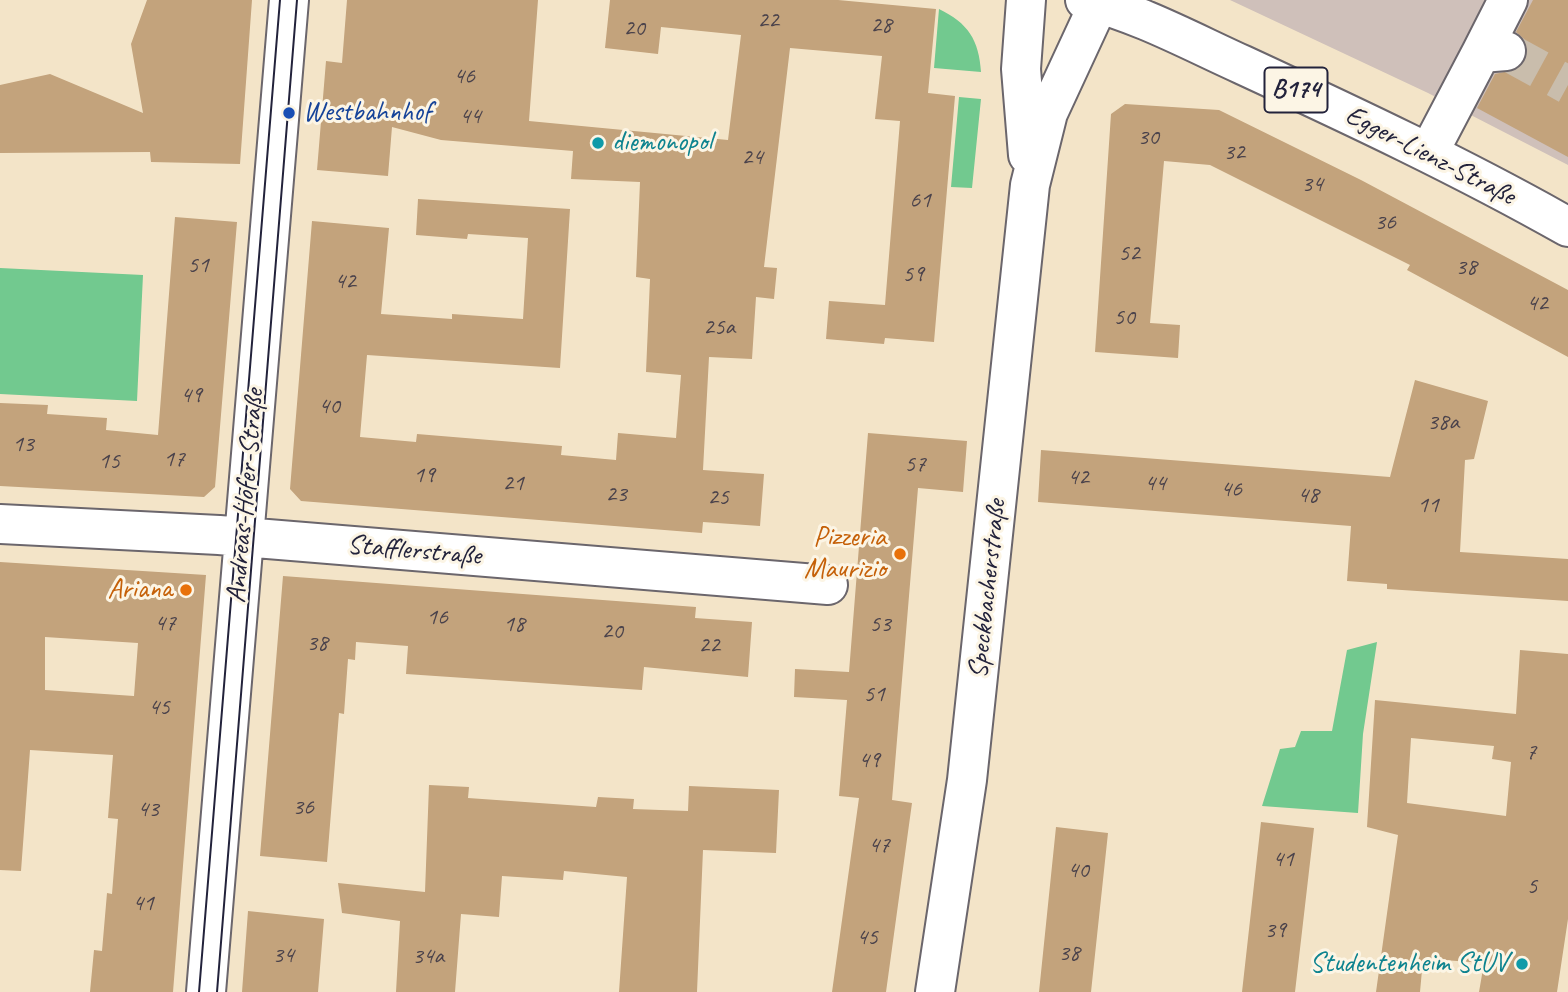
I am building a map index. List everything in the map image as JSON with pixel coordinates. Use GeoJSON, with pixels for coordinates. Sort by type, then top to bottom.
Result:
{"type":"FeatureCollection","features":[{"type":"Feature","properties":{"kind":"street","name":"Andreas-Hofer-Straße"},"geometry":{"type":"LineString","coordinates":[[206,992],[289,0]]}},
{"type":"Feature","properties":{"kind":"street","name":"Speckbacherstraße"},"geometry":{"type":"LineString","coordinates":[[1026,0],[1021,69],[1030,185]]}},
{"type":"Feature","properties":{"kind":"street"},"geometry":{"type":"LineString","coordinates":[[1429,152],[1494,52],[1508,0]]}},
{"type":"Feature","properties":{"kind":"street","name":"Speckbacherstraße"},"geometry":{"type":"LineString","coordinates":[[935,992],[968,766],[1030,185],[1048,113],[1093,1]]}},
{"type":"Feature","properties":{"kind":"street","name":"Egger-Lienz-Straße"},"geometry":{"type":"LineString","coordinates":[[1093,1],[1193,43],[1429,152],[1568,227]]}},
{"type":"Feature","properties":{"kind":"street","name":"Stafflerstraße"},"geometry":{"type":"LineString","coordinates":[[0,524],[243,538],[828,585]]}},
{"type":"Feature","properties":{"kind":"shaded area"},"geometry":{"type":"Polygon","coordinates":[[[1230,0],[1568,0],[1568,165],[1428,93],[1230,0]]]}},
{"type":"Feature","properties":{"kind":"green space"},"geometry":{"type":"Polygon","coordinates":[[[939,9],[958,20],[970,34],[978,51],[981,72],[934,68],[939,9]]]}},
{"type":"Feature","properties":{"kind":"green space"},"geometry":{"type":"Polygon","coordinates":[[[959,97],[981,99],[972,188],[951,187],[959,97]]]}},
{"type":"Feature","properties":{"kind":"green space"},"geometry":{"type":"Polygon","coordinates":[[[0,268],[143,275],[137,401],[0,394],[0,268]]]}},
{"type":"Feature","properties":{"kind":"green space"},"geometry":{"type":"Polygon","coordinates":[[[1377,642],[1363,734],[1358,813],[1262,806],[1280,749],[1295,747],[1301,731],[1332,731],[1347,650],[1377,642]]]}},
{"type":"Feature","properties":{"kind":"building"},"geometry":{"type":"Polygon","coordinates":[[[147,0],[252,0],[240,164],[151,162],[150,152],[0,153],[0,85],[50,74],[143,113],[131,44],[147,0]]]}},
{"type":"Feature","properties":{"kind":"building"},"geometry":{"type":"Polygon","coordinates":[[[347,0],[538,0],[529,121],[728,140],[741,35],[661,27],[658,54],[605,48],[610,0],[838,0],[936,9],[928,93],[955,96],[934,342],[885,338],[884,344],[826,339],[829,301],[885,305],[900,121],[875,119],[882,56],[790,48],[764,267],[777,268],[774,299],[756,297],[752,359],[709,357],[703,470],[764,474],[760,526],[703,522],[702,533],[301,501],[290,489],[312,221],[389,228],[381,314],[452,319],[452,314],[523,319],[528,238],[468,234],[467,239],[416,235],[418,199],[570,209],[560,368],[367,355],[360,437],[416,442],[417,434],[562,446],[561,455],[616,460],[618,433],[676,438],[681,375],[646,372],[650,279],[636,277],[640,182],[571,179],[573,151],[441,140],[392,127],[388,176],[317,170],[326,61],[342,63],[347,0]]]}},
{"type":"Feature","properties":{"kind":"building"},"geometry":{"type":"Polygon","coordinates":[[[1533,0],[1568,0],[1568,157],[1477,108],[1495,74],[1518,69],[1525,61],[1528,49],[1524,39],[1516,32],[1533,0]]]}},
{"type":"Feature","properties":{"kind":"building"},"geometry":{"type":"Polygon","coordinates":[[[1125,104],[1219,110],[1361,180],[1568,290],[1568,357],[1407,270],[1410,265],[1210,165],[1164,161],[1150,323],[1180,325],[1178,358],[1095,352],[1111,114],[1125,104]]]}},
{"type":"Feature","properties":{"kind":"building"},"geometry":{"type":"Polygon","coordinates":[[[175,217],[237,222],[215,487],[204,497],[0,486],[0,403],[48,405],[47,414],[107,418],[106,430],[158,435],[175,217]]]}},
{"type":"Feature","properties":{"kind":"building"},"geometry":{"type":"Polygon","coordinates":[[[1415,380],[1488,401],[1474,459],[1465,460],[1460,552],[1568,559],[1568,601],[1387,589],[1387,584],[1347,581],[1351,526],[1038,502],[1041,450],[1390,477],[1415,380]]]}},
{"type":"Feature","properties":{"kind":"building"},"geometry":{"type":"Polygon","coordinates":[[[868,433],[967,441],[963,492],[918,488],[892,800],[912,803],[886,992],[832,992],[859,798],[839,796],[847,700],[794,697],[795,669],[849,672],[868,433]]]}},
{"type":"Feature","properties":{"kind":"building"},"geometry":{"type":"Polygon","coordinates":[[[0,562],[206,575],[173,992],[90,992],[94,950],[102,951],[107,893],[112,894],[118,819],[108,818],[113,755],[30,750],[21,871],[0,870],[0,562]],[[45,637],[45,690],[134,696],[138,643],[45,637]]]}},
{"type":"Feature","properties":{"kind":"building"},"geometry":{"type":"Polygon","coordinates":[[[283,576],[696,607],[695,618],[752,622],[748,677],[644,667],[642,690],[406,674],[408,646],[356,642],[355,660],[348,659],[344,714],[339,713],[327,862],[260,856],[283,576]]]}},
{"type":"Feature","properties":{"kind":"building"},"geometry":{"type":"Polygon","coordinates":[[[1520,650],[1568,654],[1568,919],[1557,992],[1479,992],[1484,963],[1430,959],[1429,971],[1422,970],[1420,992],[1376,992],[1398,835],[1367,827],[1375,700],[1516,714],[1520,650]],[[1411,738],[1407,803],[1506,816],[1511,762],[1492,759],[1494,746],[1411,738]]]}},
{"type":"Feature","properties":{"kind":"building"},"geometry":{"type":"Polygon","coordinates":[[[429,785],[469,787],[468,798],[596,807],[598,797],[634,799],[633,809],[688,811],[689,786],[779,790],[776,853],[703,850],[697,992],[619,992],[627,877],[564,871],[563,880],[502,876],[499,917],[461,914],[455,992],[396,992],[400,921],[342,913],[338,883],[425,892],[429,785]]]}},
{"type":"Feature","properties":{"kind":"building"},"geometry":{"type":"Polygon","coordinates":[[[1261,822],[1314,828],[1295,992],[1242,992],[1261,822]]]}},
{"type":"Feature","properties":{"kind":"building"},"geometry":{"type":"Polygon","coordinates":[[[1056,827],[1108,833],[1091,992],[1039,992],[1056,827]]]}},
{"type":"Feature","properties":{"kind":"building"},"geometry":{"type":"Polygon","coordinates":[[[248,911],[324,919],[318,992],[242,992],[248,911]]]}},
{"type":"Feature","properties":{"kind":"tunnel"},"geometry":{"type":"LineString","coordinates":[[1506,51],[1568,85]]}},
{"type":"Feature","properties":{"kind":"tram line"},"geometry":{"type":"LineString","coordinates":[[199,992],[280,0]]}},
{"type":"Feature","properties":{"kind":"tram line"},"geometry":{"type":"LineString","coordinates":[[217,992],[297,0]]}},
{"type":"Feature","properties":{"kind":"place","name":"Westbahnhof"},"geometry":{"type":"Point","coordinates":[289,113]}},
{"type":"Feature","properties":{"kind":"place","name":"diemonopol"},"geometry":{"type":"Point","coordinates":[598,143]}},
{"type":"Feature","properties":{"kind":"place","name":"Pizzeria Maurizio"},"geometry":{"type":"Point","coordinates":[900,554]}},
{"type":"Feature","properties":{"kind":"place","name":"Ariana"},"geometry":{"type":"Point","coordinates":[186,590]}},
{"type":"Feature","properties":{"kind":"place","name":"Studentenheim StUV"},"geometry":{"type":"Point","coordinates":[1522,964]}}]}
